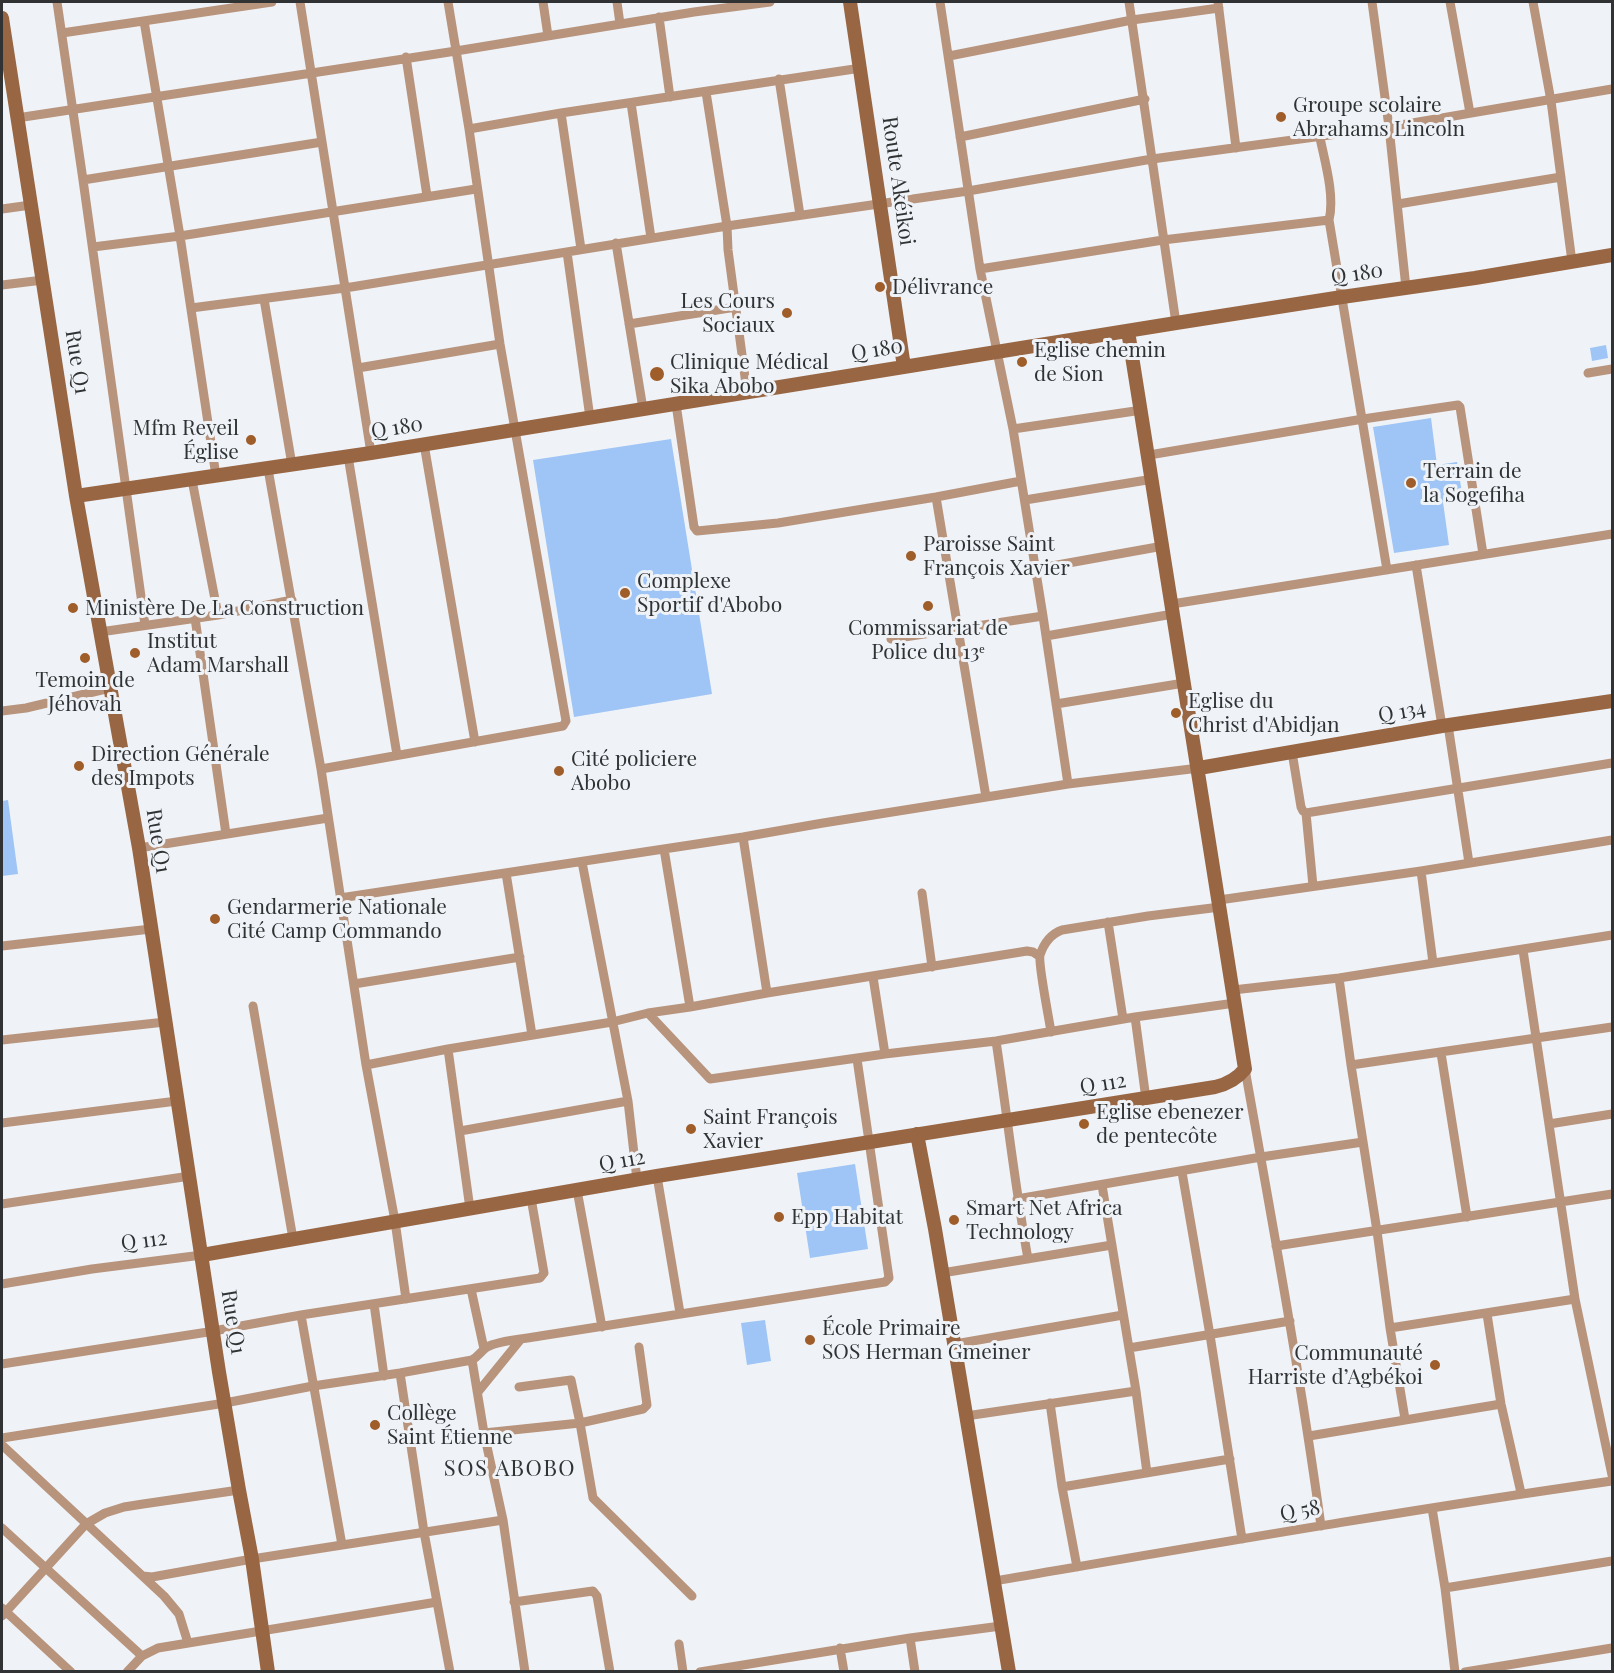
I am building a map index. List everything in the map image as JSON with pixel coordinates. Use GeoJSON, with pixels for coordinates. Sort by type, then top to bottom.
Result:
{"type":"FeatureCollection","features":[{"type":"Feature","properties":{"kind":"street"},"geometry":{"type":"LineString","coordinates":[[57,2],[84,180],[145,626]]}},
{"type":"Feature","properties":{"kind":"street"},"geometry":{"type":"LineString","coordinates":[[62,33],[144,21],[227,5],[272,2]]}},
{"type":"Feature","properties":{"kind":"street"},"geometry":{"type":"LineString","coordinates":[[300,2],[371,453]]}},
{"type":"Feature","properties":{"kind":"street"},"geometry":{"type":"LineString","coordinates":[[321,769],[562,726],[566,721],[514,430],[448,2]]}},
{"type":"Feature","properties":{"kind":"street"},"geometry":{"type":"LineString","coordinates":[[543,2],[548,36]]}},
{"type":"Feature","properties":{"kind":"street"},"geometry":{"type":"LineString","coordinates":[[617,2],[620,24]]}},
{"type":"Feature","properties":{"kind":"street"},"geometry":{"type":"LineString","coordinates":[[17,118],[548,36],[659,17],[693,7],[766,2]]}},
{"type":"Feature","properties":{"kind":"street","name":"Route Akéikoi"},"geometry":{"type":"LineString","coordinates":[[850,2],[904,367]]}},
{"type":"Feature","properties":{"kind":"street"},"geometry":{"type":"LineString","coordinates":[[940,2],[980,269],[1022,481],[1068,784]]}},
{"type":"Feature","properties":{"kind":"street"},"geometry":{"type":"LineString","coordinates":[[1129,2],[1176,323]]}},
{"type":"Feature","properties":{"kind":"street"},"geometry":{"type":"LineString","coordinates":[[1372,2],[1389,127],[1406,288]]}},
{"type":"Feature","properties":{"kind":"street"},"geometry":{"type":"LineString","coordinates":[[1450,2],[1470,113]]}},
{"type":"Feature","properties":{"kind":"street"},"geometry":{"type":"LineString","coordinates":[[1533,2],[1551,101],[1572,262]]}},
{"type":"Feature","properties":{"kind":"street"},"geometry":{"type":"LineString","coordinates":[[949,56],[1219,5],[1236,147]]}},
{"type":"Feature","properties":{"kind":"street"},"geometry":{"type":"LineString","coordinates":[[659,17],[670,97]]}},
{"type":"Feature","properties":{"kind":"street","name":"Rue Q1"},"geometry":{"type":"LineString","coordinates":[[2,18],[3,44],[17,118],[76,496],[138,848],[268,1671]]}},
{"type":"Feature","properties":{"kind":"street"},"geometry":{"type":"LineString","coordinates":[[144,21],[169,166],[216,476]]}},
{"type":"Feature","properties":{"kind":"street"},"geometry":{"type":"LineString","coordinates":[[406,57],[426,196]]}},
{"type":"Feature","properties":{"kind":"street"},"geometry":{"type":"LineString","coordinates":[[469,129],[861,68]]}},
{"type":"Feature","properties":{"kind":"street"},"geometry":{"type":"LineString","coordinates":[[779,80],[800,215]]}},
{"type":"Feature","properties":{"kind":"street"},"geometry":{"type":"LineString","coordinates":[[191,308],[345,288],[616,243],[968,191],[1152,159],[1320,138],[1612,89]]}},
{"type":"Feature","properties":{"kind":"street"},"geometry":{"type":"LineString","coordinates":[[706,92],[727,226],[728,250],[747,392]]}},
{"type":"Feature","properties":{"kind":"street"},"geometry":{"type":"LineString","coordinates":[[960,137],[1144,99]]}},
{"type":"Feature","properties":{"kind":"street"},"geometry":{"type":"LineString","coordinates":[[631,103],[651,238]]}},
{"type":"Feature","properties":{"kind":"street"},"geometry":{"type":"LineString","coordinates":[[561,113],[581,249]]}},
{"type":"Feature","properties":{"kind":"street"},"geometry":{"type":"LineString","coordinates":[[1320,138],[1331,211],[1329,220],[1387,570]]}},
{"type":"Feature","properties":{"kind":"street"},"geometry":{"type":"LineString","coordinates":[[84,180],[322,142]]}},
{"type":"Feature","properties":{"kind":"street"},"geometry":{"type":"LineString","coordinates":[[1398,204],[1561,177]]}},
{"type":"Feature","properties":{"kind":"street"},"geometry":{"type":"LineString","coordinates":[[93,247],[180,236],[476,189]]}},
{"type":"Feature","properties":{"kind":"street"},"geometry":{"type":"LineString","coordinates":[[2,209],[31,205]]}},
{"type":"Feature","properties":{"kind":"street"},"geometry":{"type":"LineString","coordinates":[[980,269],[1163,240],[1329,220]]}},
{"type":"Feature","properties":{"kind":"street"},"geometry":{"type":"LineString","coordinates":[[616,243],[643,409]]}},
{"type":"Feature","properties":{"kind":"street"},"geometry":{"type":"LineString","coordinates":[[567,252],[590,418]]}},
{"type":"Feature","properties":{"kind":"street","name":"Q 180"},"geometry":{"type":"LineString","coordinates":[[76,496],[371,453],[1612,255]]}},
{"type":"Feature","properties":{"kind":"street"},"geometry":{"type":"LineString","coordinates":[[2,285],[43,280]]}},
{"type":"Feature","properties":{"kind":"street"},"geometry":{"type":"LineString","coordinates":[[264,299],[292,465]]}},
{"type":"Feature","properties":{"kind":"street"},"geometry":{"type":"LineString","coordinates":[[629,324],[736,307]]}},
{"type":"Feature","properties":{"kind":"street"},"geometry":{"type":"LineString","coordinates":[[1128,331],[1245,1069],[1309,1436],[1321,1526]]}},
{"type":"Feature","properties":{"kind":"street"},"geometry":{"type":"LineString","coordinates":[[358,368],[500,344]]}},
{"type":"Feature","properties":{"kind":"street"},"geometry":{"type":"LineString","coordinates":[[1588,373],[1612,369]]}},
{"type":"Feature","properties":{"kind":"street"},"geometry":{"type":"LineString","coordinates":[[676,404],[694,527],[697,531],[778,523],[1022,481]]}},
{"type":"Feature","properties":{"kind":"street"},"geometry":{"type":"LineString","coordinates":[[1149,455],[1455,405],[1460,407],[1483,554]]}},
{"type":"Feature","properties":{"kind":"street"},"geometry":{"type":"LineString","coordinates":[[1013,429],[1142,410]]}},
{"type":"Feature","properties":{"kind":"street"},"geometry":{"type":"LineString","coordinates":[[424,444],[475,742]]}},
{"type":"Feature","properties":{"kind":"street"},"geometry":{"type":"LineString","coordinates":[[348,456],[398,755]]}},
{"type":"Feature","properties":{"kind":"street"},"geometry":{"type":"LineString","coordinates":[[268,469],[321,769],[366,1065],[395,1221],[406,1299]]}},
{"type":"Feature","properties":{"kind":"street"},"geometry":{"type":"LineString","coordinates":[[1025,500],[1153,478]]}},
{"type":"Feature","properties":{"kind":"street"},"geometry":{"type":"LineString","coordinates":[[192,480],[218,615]]}},
{"type":"Feature","properties":{"kind":"street"},"geometry":{"type":"LineString","coordinates":[[936,497],[987,797]]}},
{"type":"Feature","properties":{"kind":"street"},"geometry":{"type":"LineString","coordinates":[[1046,636],[1172,609],[1387,570],[1612,534]]}},
{"type":"Feature","properties":{"kind":"street"},"geometry":{"type":"LineString","coordinates":[[1035,569],[1163,546]]}},
{"type":"Feature","properties":{"kind":"street"},"geometry":{"type":"LineString","coordinates":[[1416,565],[1469,863]]}},
{"type":"Feature","properties":{"kind":"street"},"geometry":{"type":"LineString","coordinates":[[100,632],[218,615],[292,600]]}},
{"type":"Feature","properties":{"kind":"street"},"geometry":{"type":"LineString","coordinates":[[891,639],[1043,616]]}},
{"type":"Feature","properties":{"kind":"street"},"geometry":{"type":"LineString","coordinates":[[195,618],[226,834]]}},
{"type":"Feature","properties":{"kind":"street"},"geometry":{"type":"LineString","coordinates":[[1056,704],[1184,683]]}},
{"type":"Feature","properties":{"kind":"street"},"geometry":{"type":"LineString","coordinates":[[2,711],[26,708],[110,688]]}},
{"type":"Feature","properties":{"kind":"street","name":"Q 134"},"geometry":{"type":"LineString","coordinates":[[1199,768],[1445,726],[1612,704]]}},
{"type":"Feature","properties":{"kind":"street"},"geometry":{"type":"LineString","coordinates":[[1292,752],[1301,807],[1306,813],[1312,886]]}},
{"type":"Feature","properties":{"kind":"street"},"geometry":{"type":"LineString","coordinates":[[1306,813],[1612,763]]}},
{"type":"Feature","properties":{"kind":"street"},"geometry":{"type":"LineString","coordinates":[[340,898],[743,837],[1068,784],[1199,768]]}},
{"type":"Feature","properties":{"kind":"street"},"geometry":{"type":"LineString","coordinates":[[138,848],[328,818]]}},
{"type":"Feature","properties":{"kind":"street"},"geometry":{"type":"LineString","coordinates":[[743,837],[767,993]]}},
{"type":"Feature","properties":{"kind":"street"},"geometry":{"type":"LineString","coordinates":[[1051,1032],[1039,956],[1053,933],[1312,886],[1612,840]]}},
{"type":"Feature","properties":{"kind":"street"},"geometry":{"type":"LineString","coordinates":[[664,849],[690,1007]]}},
{"type":"Feature","properties":{"kind":"street"},"geometry":{"type":"LineString","coordinates":[[582,862],[628,1101],[637,1180]]}},
{"type":"Feature","properties":{"kind":"street"},"geometry":{"type":"LineString","coordinates":[[1421,871],[1433,963]]}},
{"type":"Feature","properties":{"kind":"street"},"geometry":{"type":"LineString","coordinates":[[506,873],[532,1035]]}},
{"type":"Feature","properties":{"kind":"street"},"geometry":{"type":"LineString","coordinates":[[922,893],[932,967]]}},
{"type":"Feature","properties":{"kind":"street"},"geometry":{"type":"LineString","coordinates":[[1108,922],[1124,1019]]}},
{"type":"Feature","properties":{"kind":"street"},"geometry":{"type":"LineString","coordinates":[[2,946],[151,929]]}},
{"type":"Feature","properties":{"kind":"street"},"geometry":{"type":"LineString","coordinates":[[648,1013],[710,1079],[996,1041],[1135,1017],[1234,996],[1612,935]]}},
{"type":"Feature","properties":{"kind":"street"},"geometry":{"type":"LineString","coordinates":[[1523,950],[1575,1299],[1612,1475]]}},
{"type":"Feature","properties":{"kind":"street"},"geometry":{"type":"LineString","coordinates":[[366,1065],[448,1048],[612,1022],[648,1013],[767,993],[1027,951],[1039,956]]}},
{"type":"Feature","properties":{"kind":"street"},"geometry":{"type":"LineString","coordinates":[[354,984],[520,957]]}},
{"type":"Feature","properties":{"kind":"street"},"geometry":{"type":"LineString","coordinates":[[873,976],[885,1054]]}},
{"type":"Feature","properties":{"kind":"street"},"geometry":{"type":"LineString","coordinates":[[1339,978],[1405,1419]]}},
{"type":"Feature","properties":{"kind":"street"},"geometry":{"type":"LineString","coordinates":[[253,1006],[293,1239]]}},
{"type":"Feature","properties":{"kind":"street"},"geometry":{"type":"LineString","coordinates":[[1135,1017],[1146,1098]]}},
{"type":"Feature","properties":{"kind":"street"},"geometry":{"type":"LineString","coordinates":[[2,1040],[165,1022]]}},
{"type":"Feature","properties":{"kind":"street"},"geometry":{"type":"LineString","coordinates":[[1351,1065],[1612,1027]]}},
{"type":"Feature","properties":{"kind":"street"},"geometry":{"type":"LineString","coordinates":[[996,1041],[1017,1199],[1028,1260]]}},
{"type":"Feature","properties":{"kind":"street"},"geometry":{"type":"LineString","coordinates":[[448,1048],[470,1209]]}},
{"type":"Feature","properties":{"kind":"street"},"geometry":{"type":"LineString","coordinates":[[1441,1053],[1467,1217]]}},
{"type":"Feature","properties":{"kind":"street"},"geometry":{"type":"LineString","coordinates":[[2,1438],[225,1403],[472,1360],[493,1344],[888,1281],[857,1059]]}},
{"type":"Feature","properties":{"kind":"street","name":"Q 112"},"geometry":{"type":"LineString","coordinates":[[2,1284],[92,1269],[202,1255],[657,1176],[1224,1085],[1233,1081],[1245,1069]]}},
{"type":"Feature","properties":{"kind":"street"},"geometry":{"type":"LineString","coordinates":[[2,1123],[177,1101]]}},
{"type":"Feature","properties":{"kind":"street"},"geometry":{"type":"LineString","coordinates":[[460,1131],[628,1101]]}},
{"type":"Feature","properties":{"kind":"street"},"geometry":{"type":"LineString","coordinates":[[1549,1124],[1612,1114]]}},
{"type":"Feature","properties":{"kind":"street"},"geometry":{"type":"LineString","coordinates":[[917,1134],[955,1344],[1009,1671]]}},
{"type":"Feature","properties":{"kind":"street"},"geometry":{"type":"LineString","coordinates":[[1017,1199],[1363,1142]]}},
{"type":"Feature","properties":{"kind":"street"},"geometry":{"type":"LineString","coordinates":[[1182,1172],[1242,1539]]}},
{"type":"Feature","properties":{"kind":"street"},"geometry":{"type":"LineString","coordinates":[[2,1204],[190,1176]]}},
{"type":"Feature","properties":{"kind":"street"},"geometry":{"type":"LineString","coordinates":[[657,1176],[680,1313]]}},
{"type":"Feature","properties":{"kind":"street"},"geometry":{"type":"LineString","coordinates":[[1102,1185],[1147,1473]]}},
{"type":"Feature","properties":{"kind":"street"},"geometry":{"type":"LineString","coordinates":[[577,1190],[602,1327]]}},
{"type":"Feature","properties":{"kind":"street"},"geometry":{"type":"LineString","coordinates":[[1276,1246],[1612,1194]]}},
{"type":"Feature","properties":{"kind":"street"},"geometry":{"type":"LineString","coordinates":[[2,1364],[540,1278],[544,1274],[531,1198]]}},
{"type":"Feature","properties":{"kind":"street"},"geometry":{"type":"LineString","coordinates":[[942,1273],[1112,1245]]}},
{"type":"Feature","properties":{"kind":"street"},"geometry":{"type":"LineString","coordinates":[[471,1289],[484,1349]]}},
{"type":"Feature","properties":{"kind":"street"},"geometry":{"type":"LineString","coordinates":[[1390,1328],[1575,1299]]}},
{"type":"Feature","properties":{"kind":"street"},"geometry":{"type":"LineString","coordinates":[[374,1304],[384,1376]]}},
{"type":"Feature","properties":{"kind":"street"},"geometry":{"type":"LineString","coordinates":[[1487,1314],[1501,1404],[1521,1493]]}},
{"type":"Feature","properties":{"kind":"street"},"geometry":{"type":"LineString","coordinates":[[301,1315],[342,1545]]}},
{"type":"Feature","properties":{"kind":"street"},"geometry":{"type":"LineString","coordinates":[[955,1344],[1123,1315]]}},
{"type":"Feature","properties":{"kind":"street"},"geometry":{"type":"LineString","coordinates":[[1129,1348],[1290,1321]]}},
{"type":"Feature","properties":{"kind":"street"},"geometry":{"type":"LineString","coordinates":[[478,1392],[521,1340]]}},
{"type":"Feature","properties":{"kind":"street"},"geometry":{"type":"LineString","coordinates":[[484,1433],[580,1423],[643,1409],[647,1405],[639,1347]]}},
{"type":"Feature","properties":{"kind":"street"},"geometry":{"type":"LineString","coordinates":[[472,1360],[484,1433],[503,1520],[525,1671]]}},
{"type":"Feature","properties":{"kind":"street"},"geometry":{"type":"LineString","coordinates":[[400,1373],[424,1532],[450,1671]]}},
{"type":"Feature","properties":{"kind":"street"},"geometry":{"type":"LineString","coordinates":[[519,1387],[571,1380],[593,1498],[692,1596]]}},
{"type":"Feature","properties":{"kind":"street"},"geometry":{"type":"LineString","coordinates":[[966,1416],[1136,1391]]}},
{"type":"Feature","properties":{"kind":"street"},"geometry":{"type":"LineString","coordinates":[[1050,1403],[1062,1487],[1077,1567]]}},
{"type":"Feature","properties":{"kind":"street"},"geometry":{"type":"LineString","coordinates":[[1309,1436],[1501,1404]]}},
{"type":"Feature","properties":{"kind":"street"},"geometry":{"type":"LineString","coordinates":[[2,1445],[111,1548],[143,1575],[179,1614],[188,1643]]}},
{"type":"Feature","properties":{"kind":"street"},"geometry":{"type":"LineString","coordinates":[[1062,1487],[1230,1460]]}},
{"type":"Feature","properties":{"kind":"street","name":"Q 58"},"geometry":{"type":"LineString","coordinates":[[994,1581],[1521,1493],[1612,1481]]}},
{"type":"Feature","properties":{"kind":"street"},"geometry":{"type":"LineString","coordinates":[[71,1671],[3,1612],[86,1524],[105,1513],[124,1507],[239,1490]]}},
{"type":"Feature","properties":{"kind":"street"},"geometry":{"type":"LineString","coordinates":[[1432,1508],[1455,1671]]}},
{"type":"Feature","properties":{"kind":"street"},"geometry":{"type":"LineString","coordinates":[[143,1575],[152,1577],[503,1520]]}},
{"type":"Feature","properties":{"kind":"street"},"geometry":{"type":"LineString","coordinates":[[2,1528],[142,1656]]}},
{"type":"Feature","properties":{"kind":"street"},"geometry":{"type":"LineString","coordinates":[[1445,1588],[1612,1561]]}},
{"type":"Feature","properties":{"kind":"street"},"geometry":{"type":"LineString","coordinates":[[514,1602],[593,1591],[596,1593],[610,1671]]}},
{"type":"Feature","properties":{"kind":"street"},"geometry":{"type":"LineString","coordinates":[[127,1671],[142,1656],[158,1648],[437,1602]]}},
{"type":"Feature","properties":{"kind":"street"},"geometry":{"type":"LineString","coordinates":[[700,1671],[840,1648],[1001,1626]]}},
{"type":"Feature","properties":{"kind":"street"},"geometry":{"type":"LineString","coordinates":[[910,1638],[915,1671]]}},
{"type":"Feature","properties":{"kind":"street"},"geometry":{"type":"LineString","coordinates":[[679,1644],[683,1671]]}},
{"type":"Feature","properties":{"kind":"street"},"geometry":{"type":"LineString","coordinates":[[840,1648],[844,1671]]}},
{"type":"Feature","properties":{"kind":"street"},"geometry":{"type":"LineString","coordinates":[[1465,1671],[1612,1648]]}},
{"type":"Feature","properties":{"kind":"street"},"geometry":{"type":"LineString","coordinates":[[769,1660],[771,1671]]}},
{"type":"Feature","properties":{"kind":"shaded area"},"geometry":{"type":"Polygon","coordinates":[[[1606,345],[1608,358],[1592,361],[1590,348],[1606,345]]]}},
{"type":"Feature","properties":{"kind":"shaded area","name":"Terrain de la Sogefiha"},"geometry":{"type":"Polygon","coordinates":[[[1431,418],[1437,465],[1457,462],[1463,499],[1443,502],[1449,545],[1394,553],[1373,427],[1431,418]]]}},
{"type":"Feature","properties":{"kind":"shaded area","name":"Complexe Sportif d'Abobo"},"geometry":{"type":"Polygon","coordinates":[[[671,439],[712,694],[574,717],[533,460],[671,439]]]}},
{"type":"Feature","properties":{"kind":"shaded area"},"geometry":{"type":"Polygon","coordinates":[[[8,800],[18,874],[2,876],[2,801],[8,800]]]}},
{"type":"Feature","properties":{"kind":"shaded area"},"geometry":{"type":"Polygon","coordinates":[[[855,1164],[868,1249],[810,1258],[797,1173],[855,1164]]]}},
{"type":"Feature","properties":{"kind":"shaded area"},"geometry":{"type":"Polygon","coordinates":[[[765,1320],[771,1361],[747,1365],[741,1323],[765,1320]]]}},
{"type":"Feature","properties":{"kind":"place","name":"Groupe scolaire Abrahams Lincoln"},"geometry":{"type":"Point","coordinates":[1281,117]}},
{"type":"Feature","properties":{"kind":"place","name":"Délivrance"},"geometry":{"type":"Point","coordinates":[880,287]}},
{"type":"Feature","properties":{"kind":"place","name":"Les Cours Sociaux"},"geometry":{"type":"Point","coordinates":[787,313]}},
{"type":"Feature","properties":{"kind":"place","name":"Eglise chemin de Sion"},"geometry":{"type":"Point","coordinates":[1022,362]}},
{"type":"Feature","properties":{"kind":"place","name":"Clinique Médical Sika Abobo"},"geometry":{"type":"Point","coordinates":[657,374]}},
{"type":"Feature","properties":{"kind":"place","name":"Mfm Reveil Église"},"geometry":{"type":"Point","coordinates":[251,440]}},
{"type":"Feature","properties":{"kind":"place","name":"Terrain de la Sogefiha"},"geometry":{"type":"Point","coordinates":[1411,483]}},
{"type":"Feature","properties":{"kind":"place","name":"Paroisse Saint François Xavier"},"geometry":{"type":"Point","coordinates":[911,556]}},
{"type":"Feature","properties":{"kind":"place","name":"Complexe Sportif d'Abobo"},"geometry":{"type":"Point","coordinates":[625,593]}},
{"type":"Feature","properties":{"kind":"place","name":"Commissariat de Police du 13ᵉ"},"geometry":{"type":"Point","coordinates":[928,606]}},
{"type":"Feature","properties":{"kind":"place","name":"Ministère De La Construction"},"geometry":{"type":"Point","coordinates":[73,608]}},
{"type":"Feature","properties":{"kind":"place","name":"Institut Adam Marshall"},"geometry":{"type":"Point","coordinates":[135,653]}},
{"type":"Feature","properties":{"kind":"place","name":"Temoin de Jéhovah"},"geometry":{"type":"Point","coordinates":[85,658]}},
{"type":"Feature","properties":{"kind":"place","name":"Eglise du Christ d'Abidjan"},"geometry":{"type":"Point","coordinates":[1176,713]}},
{"type":"Feature","properties":{"kind":"place","name":"Direction Générale des Impots"},"geometry":{"type":"Point","coordinates":[79,766]}},
{"type":"Feature","properties":{"kind":"place","name":"Cité policiere Abobo"},"geometry":{"type":"Point","coordinates":[559,771]}},
{"type":"Feature","properties":{"kind":"place","name":"Gendarmerie Nationale Cité Camp Commando"},"geometry":{"type":"Point","coordinates":[215,919]}},
{"type":"Feature","properties":{"kind":"place","name":"Eglise ebenezer de pentecôte"},"geometry":{"type":"Point","coordinates":[1084,1124]}},
{"type":"Feature","properties":{"kind":"place","name":"Saint François Xavier"},"geometry":{"type":"Point","coordinates":[691,1129]}},
{"type":"Feature","properties":{"kind":"place","name":"Epp Habitat"},"geometry":{"type":"Point","coordinates":[779,1217]}},
{"type":"Feature","properties":{"kind":"place","name":"Smart Net Africa Technology"},"geometry":{"type":"Point","coordinates":[954,1220]}},
{"type":"Feature","properties":{"kind":"place","name":"École Primaire SOS Herman Gmeiner"},"geometry":{"type":"Point","coordinates":[810,1340]}},
{"type":"Feature","properties":{"kind":"place","name":"Communauté Harriste d’Agbékoi"},"geometry":{"type":"Point","coordinates":[1435,1365]}},
{"type":"Feature","properties":{"kind":"place","name":"Collège Saint Étienne"},"geometry":{"type":"Point","coordinates":[375,1425]}},
{"type":"Feature","properties":{"kind":"district","name":"SOS ABOBO"},"geometry":{"type":"Point","coordinates":[510,1469]}}]}
